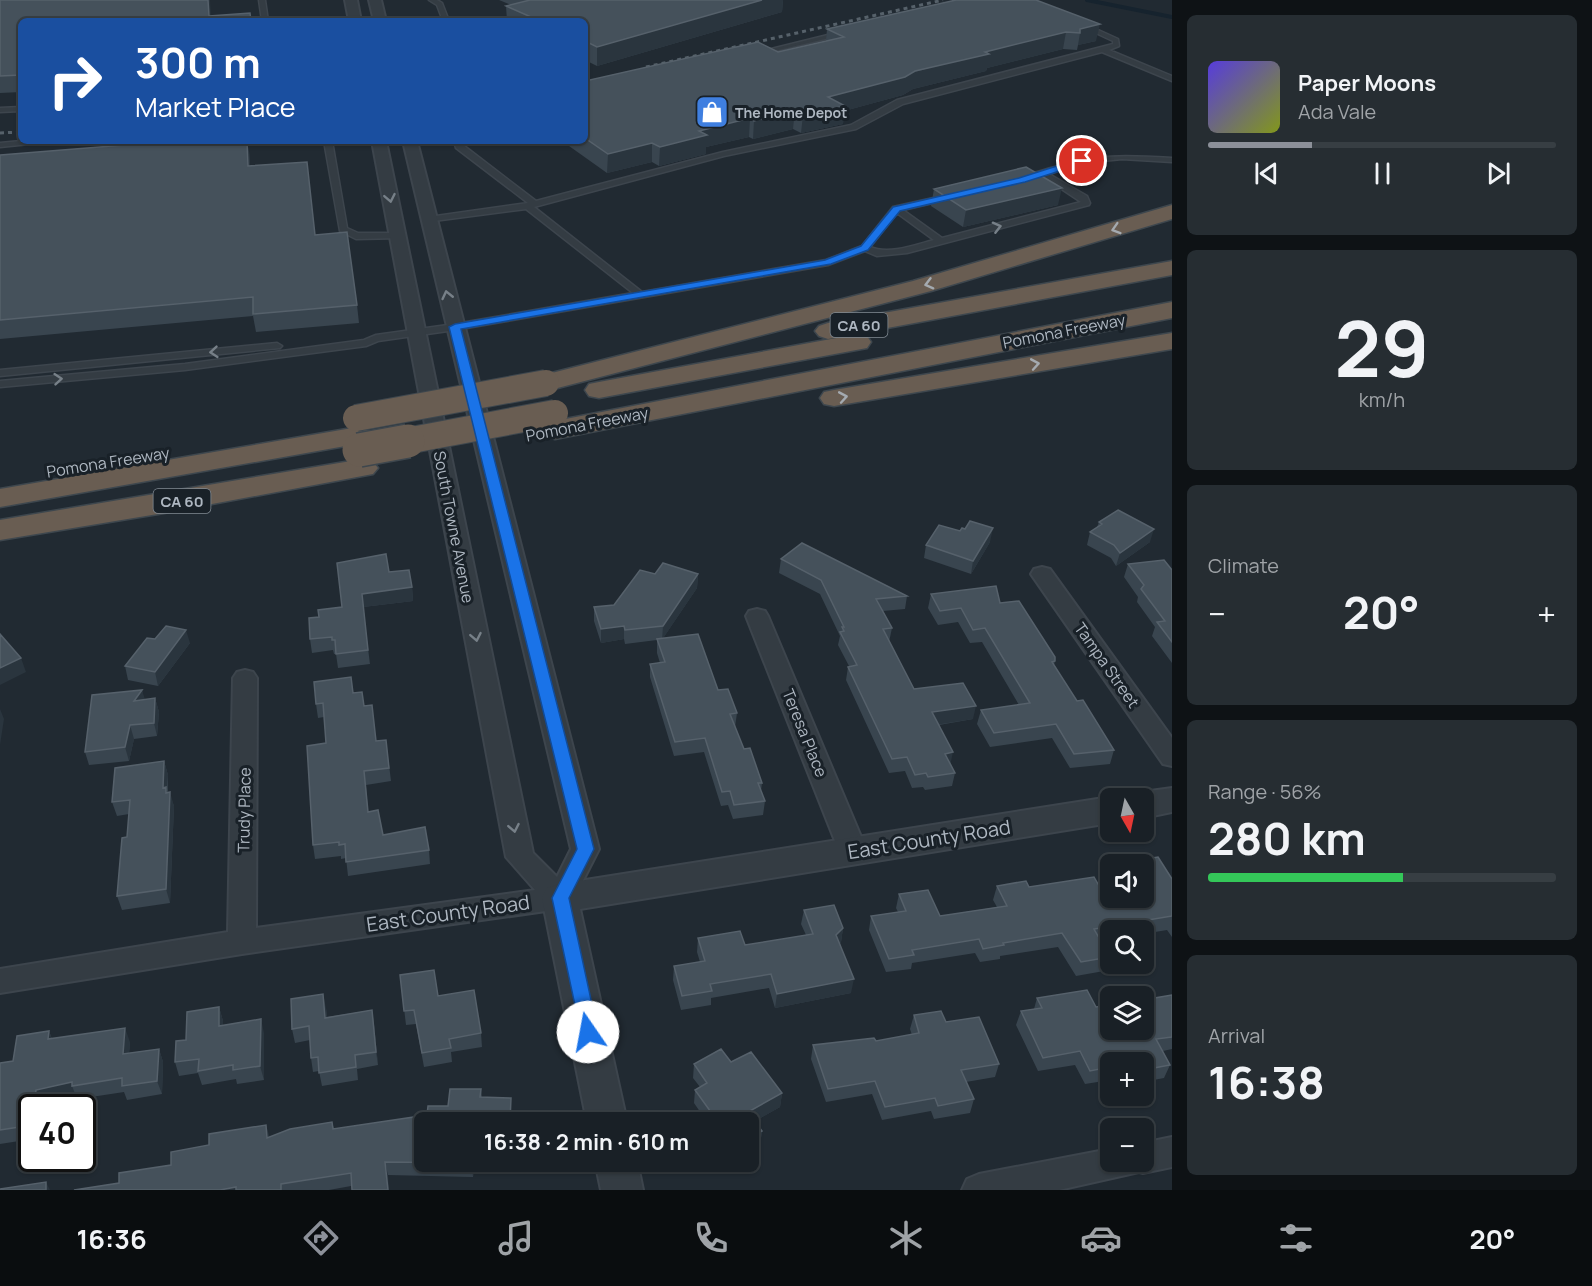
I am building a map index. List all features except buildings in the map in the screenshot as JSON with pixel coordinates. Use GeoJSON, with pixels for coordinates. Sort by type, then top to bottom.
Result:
{"type":"FeatureCollection","features":[{"type":"Feature","properties":{"kind":"highway"},"geometry":{"type":"LineString","coordinates":[[552,406],[922,286],[1172,212]]}},
{"type":"Feature","properties":{"kind":"highway","name":"Pomona Freeway"},"geometry":{"type":"LineString","coordinates":[[0,479],[110,462],[359,443],[552,406],[1172,268]]}},
{"type":"Feature","properties":{"kind":"highway"},"geometry":{"type":"LineString","coordinates":[[552,406],[1172,282]]}},
{"type":"Feature","properties":{"kind":"highway"},"geometry":{"type":"LineString","coordinates":[[552,406],[1172,296]]}},
{"type":"Feature","properties":{"kind":"highway","name":"Pomona Freeway"},"geometry":{"type":"LineString","coordinates":[[0,530],[164,504],[359,443],[552,406],[1172,310]]}},
{"type":"Feature","properties":{"kind":"highway"},"geometry":{"type":"LineString","coordinates":[[552,406],[815,401],[1172,341]]}},
{"type":"Feature","properties":{"kind":"highway"},"geometry":{"type":"LineString","coordinates":[[0,498],[359,443]]}},
{"type":"Feature","properties":{"kind":"highway"},"geometry":{"type":"LineString","coordinates":[[0,516],[183,484],[359,443]]}},
{"type":"Feature","properties":{"kind":"street"},"geometry":{"type":"LineString","coordinates":[[351,0],[354,18]]}},
{"type":"Feature","properties":{"kind":"street"},"geometry":{"type":"LineString","coordinates":[[375,0],[379,18]]}},
{"type":"Feature","properties":{"kind":"street","name":"South Towne Avenue"},"geometry":{"type":"LineString","coordinates":[[380,144],[520,856],[560,898]]}},
{"type":"Feature","properties":{"kind":"street"},"geometry":{"type":"LineString","coordinates":[[411,144],[585,849],[560,898],[605,1112]]}},
{"type":"Feature","properties":{"kind":"street","name":"Tampa Street"},"geometry":{"type":"LineString","coordinates":[[1042,574],[1172,757]]}},
{"type":"Feature","properties":{"kind":"street","name":"Teresa Place"},"geometry":{"type":"LineString","coordinates":[[757,616],[853,851]]}},
{"type":"Feature","properties":{"kind":"street","name":"Trudy Place"},"geometry":{"type":"LineString","coordinates":[[242,942],[245,678]]}},
{"type":"Feature","properties":{"kind":"street"},"geometry":{"type":"LineString","coordinates":[[1154,803],[1172,800]]}},
{"type":"Feature","properties":{"kind":"street","name":"East County Road"},"geometry":{"type":"LineString","coordinates":[[0,981],[242,942],[560,898],[1100,812]]}},
{"type":"Feature","properties":{"kind":"street"},"geometry":{"type":"LineString","coordinates":[[1154,1156],[1172,1152]]}},
{"type":"Feature","properties":{"kind":"street"},"geometry":{"type":"LineString","coordinates":[[980,1190],[1100,1166]]}},
{"type":"Feature","properties":{"kind":"street"},"geometry":{"type":"LineString","coordinates":[[618,1172],[622,1190]]}},
{"type":"Feature","properties":{"kind":"lane"},"geometry":{"type":"LineString","coordinates":[[261,0],[264,18]]}},
{"type":"Feature","properties":{"kind":"lane"},"geometry":{"type":"LineString","coordinates":[[432,0],[440,4],[445,18]]}},
{"type":"Feature","properties":{"kind":"lane"},"geometry":{"type":"LineString","coordinates":[[429,220],[516,209],[723,154],[853,127],[900,102],[1103,51],[1117,45],[1116,40],[1078,23]]}},
{"type":"Feature","properties":{"kind":"lane"},"geometry":{"type":"LineString","coordinates":[[766,51],[845,33]]}},
{"type":"Feature","properties":{"kind":"lane"},"geometry":{"type":"LineString","coordinates":[[1103,51],[1172,79]]}},
{"type":"Feature","properties":{"kind":"lane"},"geometry":{"type":"LineString","coordinates":[[0,110],[18,109]]}},
{"type":"Feature","properties":{"kind":"lane"},"geometry":{"type":"LineString","coordinates":[[0,145],[18,143]]}},
{"type":"Feature","properties":{"kind":"lane"},"geometry":{"type":"LineString","coordinates":[[329,144],[343,229],[356,236],[398,236]]}},
{"type":"Feature","properties":{"kind":"lane"},"geometry":{"type":"LineString","coordinates":[[459,144],[638,293]]}},
{"type":"Feature","properties":{"kind":"lane"},"geometry":{"type":"LineString","coordinates":[[1011,182],[1082,161],[1122,157],[1172,160]]}},
{"type":"Feature","properties":{"kind":"lane"},"geometry":{"type":"LineString","coordinates":[[865,248],[877,253],[907,250],[1086,203],[1084,198],[1042,173]]}},
{"type":"Feature","properties":{"kind":"lane"},"geometry":{"type":"LineString","coordinates":[[0,384],[185,367],[366,343],[376,338],[455,327],[638,293],[828,262],[865,248],[896,209],[957,194]]}},
{"type":"Feature","properties":{"kind":"lane"},"geometry":{"type":"LineString","coordinates":[[896,209],[941,241]]}},
{"type":"Feature","properties":{"kind":"lane"},"geometry":{"type":"LineString","coordinates":[[0,373],[362,335],[376,338]]}},
{"type":"Feature","properties":{"kind":"waterway"},"geometry":{"type":"LineString","coordinates":[[1087,0],[1172,17]]}},
{"type":"Feature","properties":{"kind":"railway"},"geometry":{"type":"LineString","coordinates":[[646,67],[943,0]]}},
{"type":"Feature","properties":{"kind":"railway"},"geometry":{"type":"LineString","coordinates":[[0,133],[18,132]]}},
{"type":"Feature","properties":{"kind":"place","name":"The Home Depot"},"geometry":{"type":"Point","coordinates":[712,112]}},
{"type":"Feature","properties":{"kind":"route"},"geometry":{"type":"LineString","coordinates":[[588,1032],[560,898],[585,849],[455,327],[638,293],[828,262],[855,254],[865,248],[896,209],[1021,180],[1082,161]]}}]}
